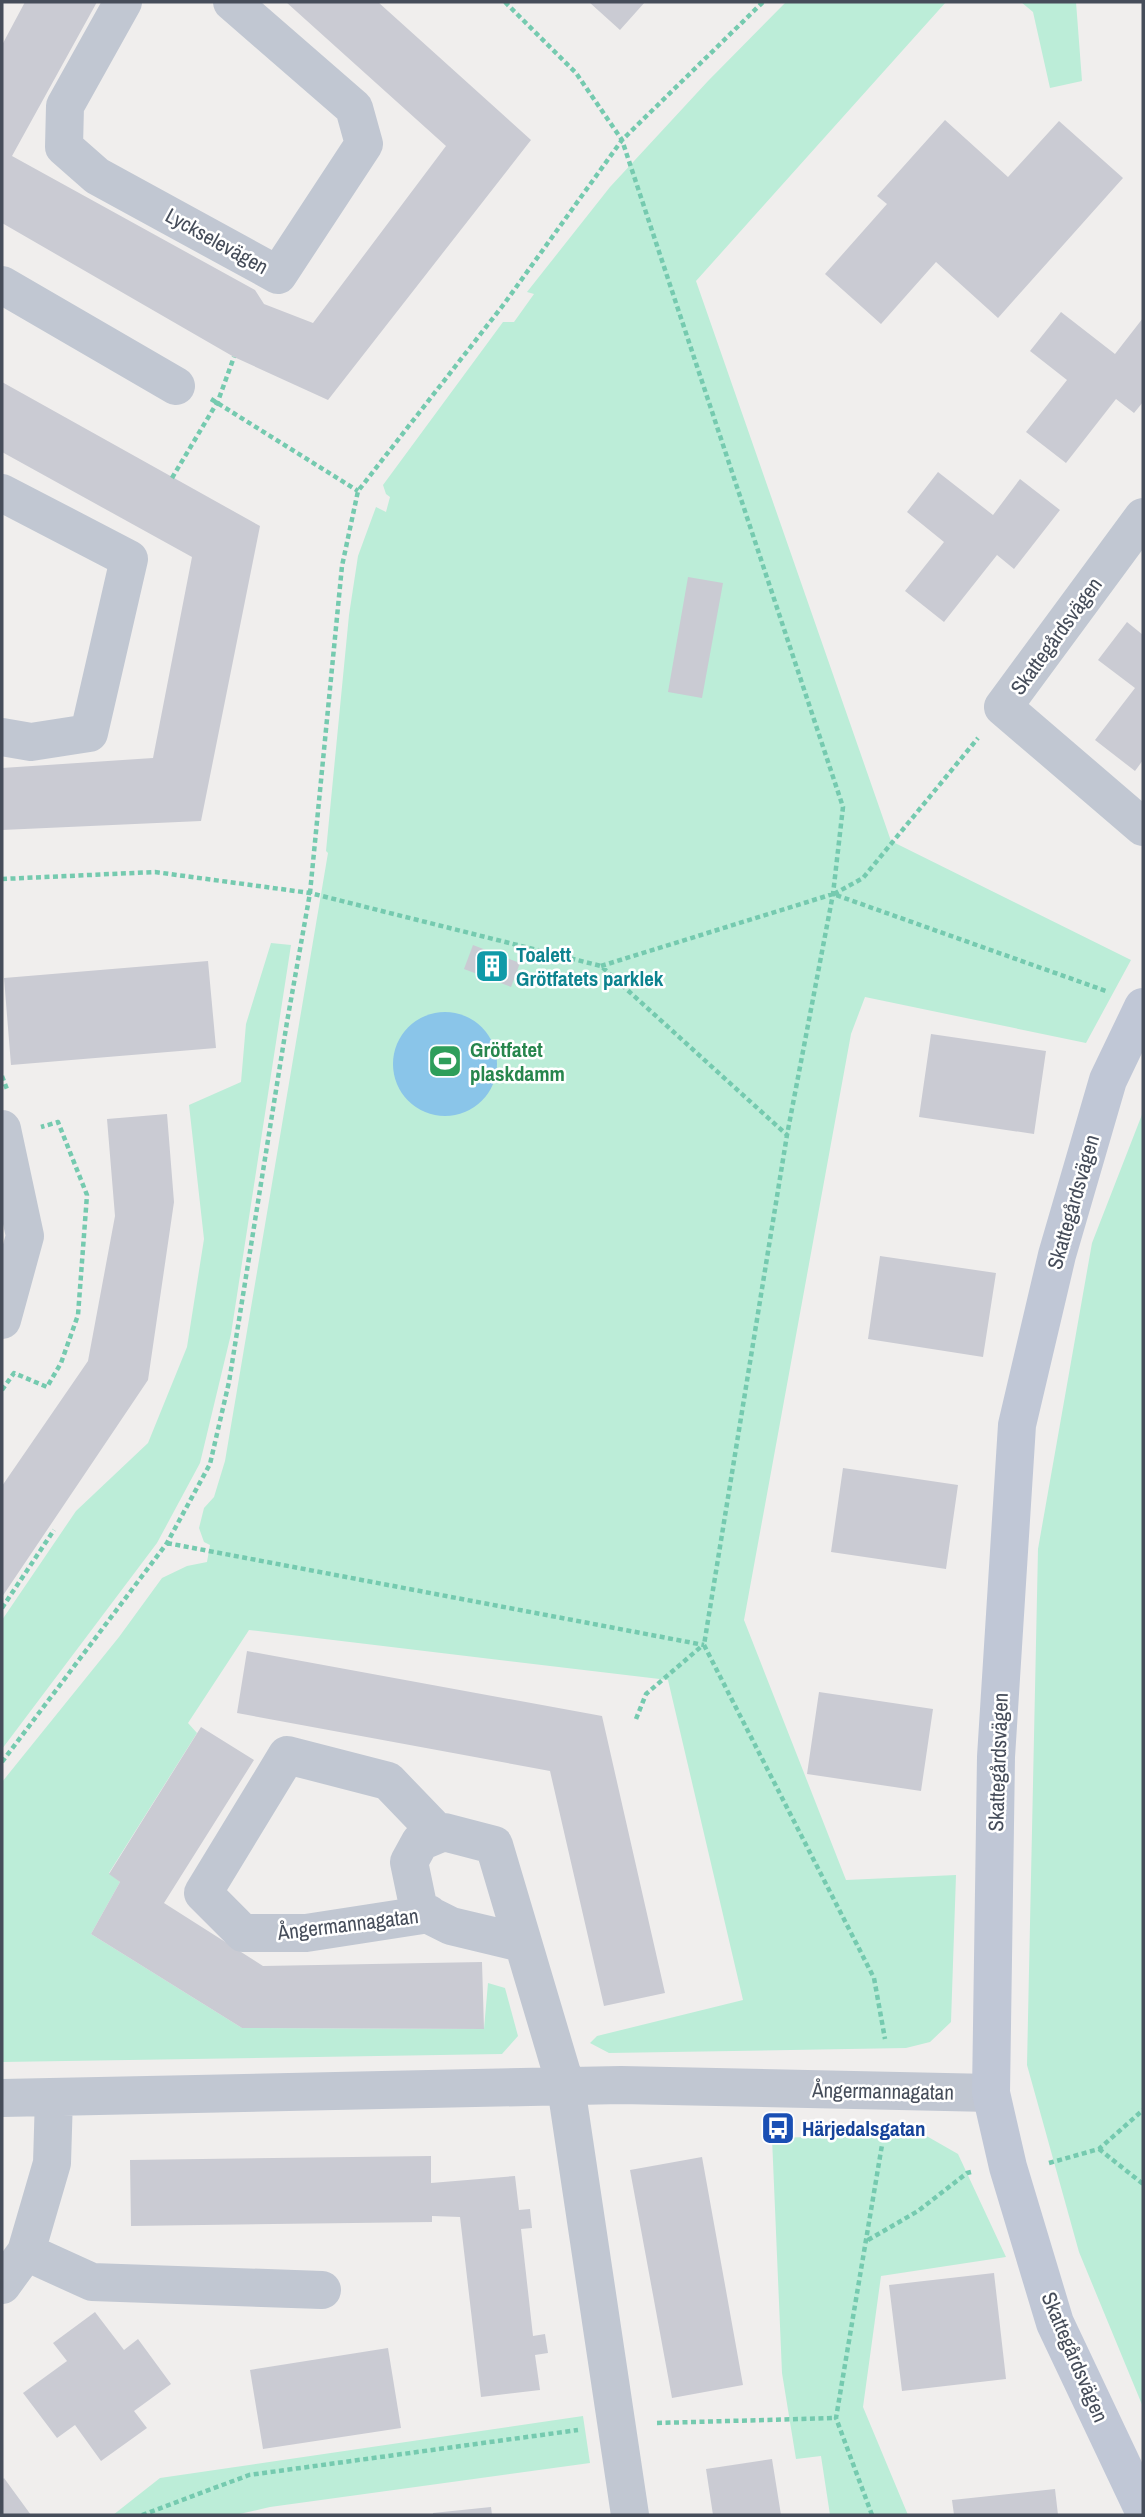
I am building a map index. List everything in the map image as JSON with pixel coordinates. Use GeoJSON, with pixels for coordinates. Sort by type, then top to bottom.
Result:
{"type":"FeatureCollection","features":[{"type":"Feature","properties":{"kind":"street","name":"Lyckselevägen"},"geometry":{"type":"LineString","coordinates":[[123,2],[65,106],[64,147],[97,176],[278,275],[364,144],[354,108],[232,2]]}},
{"type":"Feature","properties":{"kind":"street"},"geometry":{"type":"LineString","coordinates":[[2,285],[176,386]]}},
{"type":"Feature","properties":{"kind":"street"},"geometry":{"type":"LineString","coordinates":[[2,493],[129,559],[89,733],[31,742],[2,737]]}},
{"type":"Feature","properties":{"kind":"street","name":"Skattegårdsvägen"},"geometry":{"type":"LineString","coordinates":[[1143,517],[1003,707],[1143,827]]}},
{"type":"Feature","properties":{"kind":"street","name":"Skattegårdsvägen"},"geometry":{"type":"LineString","coordinates":[[1130,1001],[1057,1255],[1017,1425],[996,1757],[991,2093],[1008,2167],[1055,2323],[1143,2509]]}},
{"type":"Feature","properties":{"kind":"street"},"geometry":{"type":"LineString","coordinates":[[2,1129],[26,1236],[2,1320]]}},
{"type":"Feature","properties":{"kind":"street","name":"Ångermannagatan"},"geometry":{"type":"LineString","coordinates":[[429,1914],[306,1933],[243,1933],[203,1893],[287,1755],[388,1781],[439,1834],[420,1842],[409,1862],[419,1910],[429,1914],[451,1926],[522,1943]]}},
{"type":"Feature","properties":{"kind":"street"},"geometry":{"type":"LineString","coordinates":[[439,1834],[444,1832],[494,1845],[566,2087],[630,2515]]}},
{"type":"Feature","properties":{"kind":"street","name":"Ångermannagatan"},"geometry":{"type":"LineString","coordinates":[[2,2098],[635,2085],[991,2093]]}},
{"type":"Feature","properties":{"kind":"street"},"geometry":{"type":"LineString","coordinates":[[2,2285],[26,2252],[52,2163],[54,2097]]}},
{"type":"Feature","properties":{"kind":"street"},"geometry":{"type":"LineString","coordinates":[[26,2252],[92,2282],[322,2290]]}},
{"type":"Feature","properties":{"kind":"path"},"geometry":{"type":"LineString","coordinates":[[505,2],[576,73],[622,140],[843,807],[833,894],[788,1135],[704,1645],[874,1978],[885,2039]]}},
{"type":"Feature","properties":{"kind":"path"},"geometry":{"type":"LineString","coordinates":[[511,7],[515,2]]}},
{"type":"Feature","properties":{"kind":"path"},"geometry":{"type":"LineString","coordinates":[[2,1762],[167,1543],[210,1464],[229,1382],[284,1035],[310,892],[342,566],[358,491],[504,304],[622,140],[763,2]]}},
{"type":"Feature","properties":{"kind":"path"},"geometry":{"type":"LineString","coordinates":[[172,478],[218,401],[234,357]]}},
{"type":"Feature","properties":{"kind":"path"},"geometry":{"type":"LineString","coordinates":[[176,386],[218,401],[358,491]]}},
{"type":"Feature","properties":{"kind":"path"},"geometry":{"type":"LineString","coordinates":[[601,966],[833,894],[863,878],[1003,707]]}},
{"type":"Feature","properties":{"kind":"path"},"geometry":{"type":"LineString","coordinates":[[2,879],[155,872],[310,892],[601,966],[788,1135]]}},
{"type":"Feature","properties":{"kind":"path"},"geometry":{"type":"LineString","coordinates":[[833,894],[1130,1001]]}},
{"type":"Feature","properties":{"kind":"path"},"geometry":{"type":"LineString","coordinates":[[2,1608],[54,1530]]}},
{"type":"Feature","properties":{"kind":"path"},"geometry":{"type":"LineString","coordinates":[[167,1543],[704,1645]]}},
{"type":"Feature","properties":{"kind":"path"},"geometry":{"type":"LineString","coordinates":[[636,1719],[646,1694],[704,1645]]}},
{"type":"Feature","properties":{"kind":"path"},"geometry":{"type":"LineString","coordinates":[[1143,2110],[1099,2149],[1143,2184]]}},
{"type":"Feature","properties":{"kind":"path"},"geometry":{"type":"LineString","coordinates":[[872,2515],[836,2418],[882,2145]]}},
{"type":"Feature","properties":{"kind":"path"},"geometry":{"type":"LineString","coordinates":[[867,2241],[918,2211],[967,2173]]}},
{"type":"Feature","properties":{"kind":"path"},"geometry":{"type":"LineString","coordinates":[[142,2515],[250,2475],[615,2425],[836,2418]]}},
{"type":"Feature","properties":{"kind":"green space"},"geometry":{"type":"Polygon","coordinates":[[[786,2],[946,2],[696,281],[891,841],[1131,960],[1086,1043],[865,997],[851,1034],[744,1620],[846,1880],[956,1875],[951,2022],[930,2042],[906,2048],[609,2053],[590,2043],[597,2036],[743,2000],[668,1680],[249,1630],[188,1723],[197,1733],[109,1873],[120,1882],[91,1934],[242,2028],[484,2029],[488,1983],[505,1988],[518,2036],[502,2054],[2,2062],[2,1782],[119,1637],[162,1578],[187,1566],[207,1562],[210,1545],[204,1542],[199,1528],[204,1508],[214,1497],[225,1461],[328,853],[326,851],[349,615],[358,556],[376,507],[386,512],[390,497],[383,485],[503,322],[514,322],[534,294],[527,292],[610,187],[786,2]]]}},
{"type":"Feature","properties":{"kind":"green space"},"geometry":{"type":"Polygon","coordinates":[[[1021,2],[1076,2],[1082,81],[1050,88],[1033,12],[1021,2]]]}},
{"type":"Feature","properties":{"kind":"green space"},"geometry":{"type":"Polygon","coordinates":[[[271,943],[291,945],[231,1334],[200,1463],[157,1543],[2,1749],[2,1620],[76,1511],[148,1443],[187,1347],[204,1239],[189,1105],[241,1082],[246,1024],[271,943]]]}},
{"type":"Feature","properties":{"kind":"green space"},"geometry":{"type":"Polygon","coordinates":[[[1143,1112],[1143,2407],[1079,2252],[1027,2065],[1038,1549],[1092,1243],[1143,1112]]]}},
{"type":"Feature","properties":{"kind":"green space"},"geometry":{"type":"Polygon","coordinates":[[[923,2134],[958,2154],[1006,2257],[881,2276],[863,2407],[908,2515],[830,2515],[821,2456],[796,2459],[782,2373],[772,2138],[923,2134]]]}},
{"type":"Feature","properties":{"kind":"green space"},"geometry":{"type":"Polygon","coordinates":[[[583,2416],[590,2463],[270,2507],[235,2515],[113,2515],[160,2478],[583,2416]]]}},
{"type":"Feature","properties":{"kind":"water","name":"Grötfatet plaskdamm"},"geometry":{"type":"Polygon","coordinates":[[[445,1012],[465,1016],[482,1027],[493,1044],[497,1064],[493,1084],[482,1101],[465,1112],[445,1116],[425,1112],[408,1101],[397,1084],[393,1064],[397,1044],[408,1027],[425,1016],[445,1012]]]}},
{"type":"Feature","properties":{"kind":"building"},"geometry":{"type":"Polygon","coordinates":[[[25,2],[97,2],[12,156],[255,290],[264,304],[313,323],[446,146],[286,2],[378,2],[531,140],[328,400],[234,357],[2,223],[2,45],[25,2]]]}},
{"type":"Feature","properties":{"kind":"building"},"geometry":{"type":"Polygon","coordinates":[[[589,2],[645,2],[620,30],[589,2]]]}},
{"type":"Feature","properties":{"kind":"building"},"geometry":{"type":"Polygon","coordinates":[[[945,120],[1008,177],[1059,121],[1123,178],[998,318],[936,262],[881,324],[825,274],[887,204],[877,196],[945,120]]]}},
{"type":"Feature","properties":{"kind":"building"},"geometry":{"type":"Polygon","coordinates":[[[1061,312],[1115,354],[1143,318],[1143,402],[1134,413],[1116,399],[1066,463],[1026,432],[1067,380],[1030,351],[1061,312]]]}},
{"type":"Feature","properties":{"kind":"building"},"geometry":{"type":"Polygon","coordinates":[[[2,382],[260,526],[201,821],[2,830],[2,768],[153,758],[192,557],[2,452],[2,382]]]}},
{"type":"Feature","properties":{"kind":"building"},"geometry":{"type":"Polygon","coordinates":[[[938,472],[993,515],[1020,479],[1060,510],[1014,569],[997,555],[944,622],[905,591],[944,542],[907,512],[938,472]]]}},
{"type":"Feature","properties":{"kind":"building"},"geometry":{"type":"Polygon","coordinates":[[[688,577],[723,583],[702,698],[668,692],[688,577]]]}},
{"type":"Feature","properties":{"kind":"building"},"geometry":{"type":"Polygon","coordinates":[[[1127,622],[1143,635],[1143,760],[1135,771],[1095,740],[1135,688],[1098,660],[1127,622]]]}},
{"type":"Feature","properties":{"kind":"building","name":"Toalett Grötfatets parklek"},"geometry":{"type":"Polygon","coordinates":[[[473,945],[520,963],[511,987],[464,969],[473,945]]]}},
{"type":"Feature","properties":{"kind":"building"},"geometry":{"type":"Polygon","coordinates":[[[208,961],[216,1048],[11,1065],[4,978],[208,961]]]}},
{"type":"Feature","properties":{"kind":"building"},"geometry":{"type":"Polygon","coordinates":[[[931,1034],[1046,1051],[1034,1134],[919,1117],[931,1034]]]}},
{"type":"Feature","properties":{"kind":"building"},"geometry":{"type":"Polygon","coordinates":[[[167,1114],[174,1202],[148,1380],[2,1597],[2,1486],[88,1361],[115,1216],[107,1119],[167,1114]]]}},
{"type":"Feature","properties":{"kind":"building"},"geometry":{"type":"Polygon","coordinates":[[[880,1256],[996,1273],[983,1357],[868,1339],[880,1256]]]}},
{"type":"Feature","properties":{"kind":"building"},"geometry":{"type":"Polygon","coordinates":[[[843,1468],[958,1485],[946,1569],[831,1552],[843,1468]]]}},
{"type":"Feature","properties":{"kind":"building"},"geometry":{"type":"Polygon","coordinates":[[[247,1651],[602,1716],[665,1993],[604,2006],[550,1771],[237,1713],[247,1651]]]}},
{"type":"Feature","properties":{"kind":"building"},"geometry":{"type":"Polygon","coordinates":[[[819,1692],[933,1709],[921,1791],[807,1774],[819,1692]]]}},
{"type":"Feature","properties":{"kind":"building"},"geometry":{"type":"Polygon","coordinates":[[[201,1727],[254,1760],[164,1903],[263,1966],[482,1962],[484,2029],[242,2028],[91,1934],[120,1882],[109,1874],[201,1727]]]}},
{"type":"Feature","properties":{"kind":"building"},"geometry":{"type":"Polygon","coordinates":[[[431,2156],[431,2183],[515,2176],[519,2210],[530,2209],[532,2228],[521,2229],[533,2336],[545,2334],[548,2353],[535,2355],[540,2390],[481,2397],[460,2217],[432,2216],[432,2222],[131,2226],[130,2160],[431,2156]]]}},
{"type":"Feature","properties":{"kind":"building"},"geometry":{"type":"Polygon","coordinates":[[[702,2157],[743,2385],[672,2398],[630,2170],[702,2157]]]}},
{"type":"Feature","properties":{"kind":"building"},"geometry":{"type":"Polygon","coordinates":[[[994,2273],[1006,2379],[902,2391],[889,2285],[994,2273]]]}},
{"type":"Feature","properties":{"kind":"building"},"geometry":{"type":"Polygon","coordinates":[[[95,2312],[124,2350],[138,2339],[171,2384],[134,2411],[147,2428],[101,2461],[75,2425],[57,2438],[23,2393],[67,2361],[53,2343],[95,2312]]]}},
{"type":"Feature","properties":{"kind":"building"},"geometry":{"type":"Polygon","coordinates":[[[388,2348],[401,2428],[263,2449],[250,2370],[388,2348]]]}},
{"type":"Feature","properties":{"kind":"building"},"geometry":{"type":"Polygon","coordinates":[[[772,2459],[781,2515],[713,2515],[706,2469],[772,2459]]]}},
{"type":"Feature","properties":{"kind":"building"},"geometry":{"type":"Polygon","coordinates":[[[4,2478],[31,2515],[2,2515],[4,2478]]]}},
{"type":"Feature","properties":{"kind":"building"},"geometry":{"type":"Polygon","coordinates":[[[1055,2489],[1058,2515],[954,2515],[952,2500],[1055,2489]]]}},
{"type":"Feature","properties":{"kind":"building"},"geometry":{"type":"Polygon","coordinates":[[[491,2507],[492,2515],[433,2515],[433,2513],[491,2507]]]}},
{"type":"Feature","properties":{"kind":"place","name":"Toalett Grötfatets parklek"},"geometry":{"type":"Point","coordinates":[492,966]}},
{"type":"Feature","properties":{"kind":"place","name":"Grötfatet plaskdamm"},"geometry":{"type":"Point","coordinates":[445,1061]}},
{"type":"Feature","properties":{"kind":"place","name":"Härjedalsgatan"},"geometry":{"type":"Point","coordinates":[778,2128]}}]}
